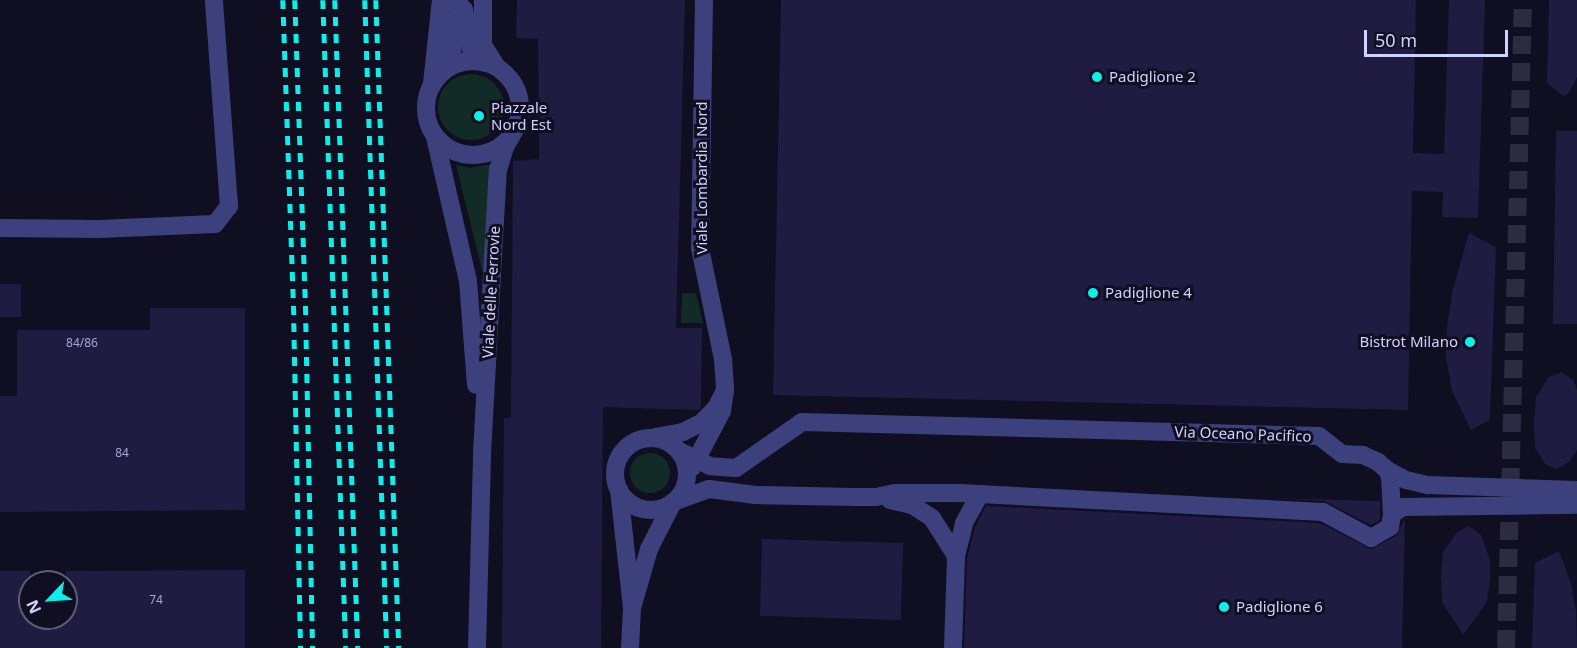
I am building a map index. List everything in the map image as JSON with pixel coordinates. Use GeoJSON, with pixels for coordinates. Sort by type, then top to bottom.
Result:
{"type":"FeatureCollection","features":[{"type":"Feature","properties":{"kind":"street"},"geometry":{"type":"LineString","coordinates":[[0,228],[99,230],[215,224],[229,206],[214,0]]}},
{"type":"Feature","properties":{"kind":"street"},"geometry":{"type":"LineString","coordinates":[[436,79],[441,0]]}},
{"type":"Feature","properties":{"kind":"street"},"geometry":{"type":"LineString","coordinates":[[461,0],[471,49],[513,84],[520,105],[519,121],[512,135],[501,146],[479,155],[454,152],[435,137],[426,111],[427,97],[452,51],[461,0]]}},
{"type":"Feature","properties":{"kind":"street"},"geometry":{"type":"LineString","coordinates":[[483,0],[483,45],[490,64]]}},
{"type":"Feature","properties":{"kind":"street","name":"Viale Lombardia Nord"},"geometry":{"type":"LineString","coordinates":[[687,478],[722,411],[725,390],[723,359],[702,265],[699,234],[704,0]]}},
{"type":"Feature","properties":{"kind":"street"},"geometry":{"type":"LineString","coordinates":[[436,79],[457,63],[490,64]]}},
{"type":"Feature","properties":{"kind":"street","name":"Viale delle Ferrovie"},"geometry":{"type":"LineString","coordinates":[[477,648],[482,453],[498,170],[505,147],[512,135]]}},
{"type":"Feature","properties":{"kind":"street","name":"Viale delle Ferrovie"},"geometry":{"type":"LineString","coordinates":[[435,137],[468,281],[482,453]]}},
{"type":"Feature","properties":{"kind":"street"},"geometry":{"type":"LineString","coordinates":[[630,648],[632,608],[615,466],[627,446],[650,437],[671,436],[700,423],[716,408],[725,390]]}},
{"type":"Feature","properties":{"kind":"street","name":"Via Oceano Pacifico"},"geometry":{"type":"LineString","coordinates":[[679,451],[721,469],[736,468],[802,422],[1319,436],[1342,454],[1363,455],[1406,480],[1428,485],[1577,490]]}},
{"type":"Feature","properties":{"kind":"street"},"geometry":{"type":"LineString","coordinates":[[632,608],[649,549],[687,478],[684,459],[679,451],[662,439],[650,437]]}},
{"type":"Feature","properties":{"kind":"street"},"geometry":{"type":"LineString","coordinates":[[876,497],[895,493],[980,494],[1323,512],[1371,538],[1390,527],[1392,514],[1390,477],[1387,470]]}},
{"type":"Feature","properties":{"kind":"street"},"geometry":{"type":"LineString","coordinates":[[619,490],[626,500],[646,509],[664,508],[709,489],[756,495],[876,497],[912,505],[932,518],[956,556]]}},
{"type":"Feature","properties":{"kind":"street"},"geometry":{"type":"LineString","coordinates":[[953,648],[956,556],[964,523],[980,494]]}},
{"type":"Feature","properties":{"kind":"street"},"geometry":{"type":"LineString","coordinates":[[1392,514],[1403,507],[1577,505]]}},
{"type":"Feature","properties":{"kind":"green space"},"geometry":{"type":"Polygon","coordinates":[[[471,74],[483,77],[494,84],[501,95],[504,107],[501,119],[494,130],[483,137],[471,140],[459,137],[448,130],[441,119],[438,107],[441,95],[448,84],[459,77],[471,74]]]}},
{"type":"Feature","properties":{"kind":"green space"},"geometry":{"type":"Polygon","coordinates":[[[492,164],[486,286],[456,165],[470,168],[492,164]]]}},
{"type":"Feature","properties":{"kind":"green space"},"geometry":{"type":"Polygon","coordinates":[[[682,293],[696,293],[703,323],[681,323],[682,293]]]}},
{"type":"Feature","properties":{"kind":"green space"},"geometry":{"type":"Polygon","coordinates":[[[650,453],[664,459],[670,473],[664,487],[650,493],[636,487],[630,473],[636,459],[650,453]]]}},
{"type":"Feature","properties":{"kind":"building"},"geometry":{"type":"Polygon","coordinates":[[[517,0],[685,0],[676,328],[702,328],[701,407],[698,410],[603,407],[601,648],[502,648],[504,418],[511,418],[513,161],[539,159],[538,39],[516,38],[517,0]]]}},
{"type":"Feature","properties":{"kind":"building"},"geometry":{"type":"Polygon","coordinates":[[[781,0],[1416,0],[1413,153],[1444,154],[1449,0],[1485,0],[1478,218],[1442,217],[1443,192],[1412,191],[1408,410],[773,395],[781,0]]]}},
{"type":"Feature","properties":{"kind":"building"},"geometry":{"type":"Polygon","coordinates":[[[1549,0],[1577,0],[1577,77],[1569,93],[1563,96],[1547,83],[1549,0]]]}},
{"type":"Feature","properties":{"kind":"building"},"geometry":{"type":"Polygon","coordinates":[[[1556,131],[1577,131],[1577,324],[1553,324],[1556,131]]]}},
{"type":"Feature","properties":{"kind":"building","name":"Bistrot Milano"},"geometry":{"type":"Polygon","coordinates":[[[1469,233],[1496,247],[1490,420],[1471,430],[1452,391],[1446,358],[1447,326],[1453,289],[1469,233]]]}},
{"type":"Feature","properties":{"kind":"building"},"geometry":{"type":"Polygon","coordinates":[[[0,284],[21,284],[21,317],[0,317],[0,284]]]}},
{"type":"Feature","properties":{"kind":"building"},"geometry":{"type":"Polygon","coordinates":[[[150,308],[245,308],[245,510],[0,512],[0,396],[17,396],[17,330],[150,330],[150,308]]]}},
{"type":"Feature","properties":{"kind":"building"},"geometry":{"type":"Polygon","coordinates":[[[1562,372],[1574,381],[1577,390],[1577,450],[1569,462],[1557,469],[1546,465],[1535,448],[1534,422],[1536,397],[1549,377],[1562,372]]]}},
{"type":"Feature","properties":{"kind":"building"},"geometry":{"type":"Polygon","coordinates":[[[1269,498],[1380,501],[1380,520],[1371,525],[1324,501],[1269,498]]]}},
{"type":"Feature","properties":{"kind":"building"},"geometry":{"type":"Polygon","coordinates":[[[986,506],[1320,523],[1371,549],[1396,536],[1405,519],[1402,648],[964,648],[967,558],[975,527],[986,506]]]}},
{"type":"Feature","properties":{"kind":"building"},"geometry":{"type":"Polygon","coordinates":[[[1469,526],[1481,535],[1490,560],[1490,578],[1487,602],[1463,635],[1442,602],[1441,576],[1443,552],[1457,532],[1469,526]]]}},
{"type":"Feature","properties":{"kind":"building"},"geometry":{"type":"Polygon","coordinates":[[[762,539],[903,543],[901,620],[760,616],[762,539]]]}},
{"type":"Feature","properties":{"kind":"building"},"geometry":{"type":"Polygon","coordinates":[[[1559,551],[1571,583],[1576,611],[1577,648],[1532,648],[1535,563],[1559,551]]]}},
{"type":"Feature","properties":{"kind":"building"},"geometry":{"type":"Polygon","coordinates":[[[245,570],[245,648],[0,648],[0,571],[18,571],[18,630],[78,630],[78,571],[245,570]]]}},
{"type":"Feature","properties":{"kind":"tunnel"},"geometry":{"type":"LineString","coordinates":[[1506,648],[1523,0]]}},
{"type":"Feature","properties":{"kind":"railway"},"geometry":{"type":"LineString","coordinates":[[283,0],[294,323],[301,648]]}},
{"type":"Feature","properties":{"kind":"railway"},"geometry":{"type":"LineString","coordinates":[[295,0],[306,323],[313,648]]}},
{"type":"Feature","properties":{"kind":"railway"},"geometry":{"type":"LineString","coordinates":[[323,0],[346,648]]}},
{"type":"Feature","properties":{"kind":"railway"},"geometry":{"type":"LineString","coordinates":[[335,0],[358,648]]}},
{"type":"Feature","properties":{"kind":"railway"},"geometry":{"type":"LineString","coordinates":[[365,0],[387,648]]}},
{"type":"Feature","properties":{"kind":"railway"},"geometry":{"type":"LineString","coordinates":[[376,0],[399,648]]}},
{"type":"Feature","properties":{"kind":"place","name":"Padiglione 2"},"geometry":{"type":"Point","coordinates":[1097,77]}},
{"type":"Feature","properties":{"kind":"place","name":"Piazzale Nord Est"},"geometry":{"type":"Point","coordinates":[479,116]}},
{"type":"Feature","properties":{"kind":"place","name":"Padiglione 4"},"geometry":{"type":"Point","coordinates":[1093,293]}},
{"type":"Feature","properties":{"kind":"place","name":"Bistrot Milano"},"geometry":{"type":"Point","coordinates":[1470,342]}},
{"type":"Feature","properties":{"kind":"place","name":"Padiglione 6"},"geometry":{"type":"Point","coordinates":[1224,607]}}]}
